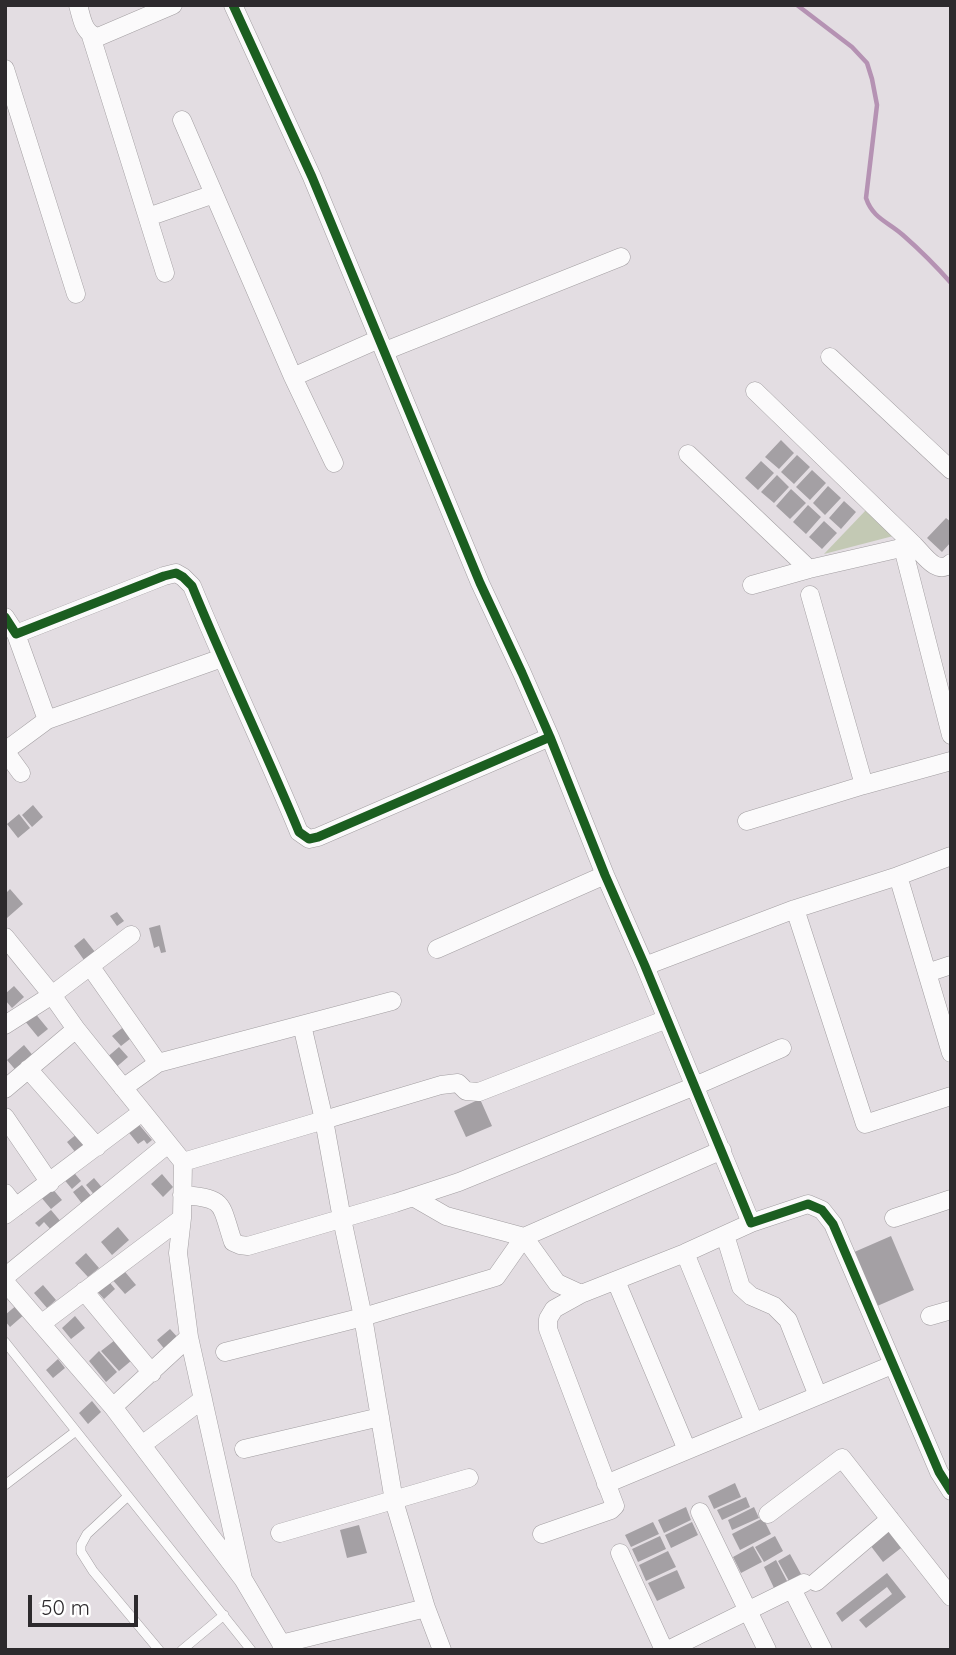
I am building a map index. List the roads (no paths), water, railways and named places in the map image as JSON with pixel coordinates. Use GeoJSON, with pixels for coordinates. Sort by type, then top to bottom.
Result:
{"type":"FeatureCollection","features":[{"type":"Feature","properties":{"kind":"street"},"geometry":{"type":"LineString","coordinates":[[78,5],[86,31],[91,36],[165,273]]}},
{"type":"Feature","properties":{"kind":"street"},"geometry":{"type":"LineString","coordinates":[[91,36],[98,37],[173,5]]}},
{"type":"Feature","properties":{"kind":"street"},"geometry":{"type":"LineString","coordinates":[[233,5],[312,177],[480,583],[550,737],[751,1223]]}},
{"type":"Feature","properties":{"kind":"street"},"geometry":{"type":"LineString","coordinates":[[6,71],[76,294]]}},
{"type":"Feature","properties":{"kind":"street"},"geometry":{"type":"LineString","coordinates":[[183,120],[293,377],[334,463]]}},
{"type":"Feature","properties":{"kind":"street"},"geometry":{"type":"LineString","coordinates":[[148,217],[214,194]]}},
{"type":"Feature","properties":{"kind":"street"},"geometry":{"type":"LineString","coordinates":[[293,377],[621,257]]}},
{"type":"Feature","properties":{"kind":"street"},"geometry":{"type":"LineString","coordinates":[[830,357],[951,470]]}},
{"type":"Feature","properties":{"kind":"street"},"geometry":{"type":"LineString","coordinates":[[754,391],[909,546],[941,569],[951,563]]}},
{"type":"Feature","properties":{"kind":"street"},"geometry":{"type":"LineString","coordinates":[[688,454],[809,569]]}},
{"type":"Feature","properties":{"kind":"street"},"geometry":{"type":"LineString","coordinates":[[752,585],[909,546]]}},
{"type":"Feature","properties":{"kind":"street"},"geometry":{"type":"LineString","coordinates":[[909,546],[951,735]]}},
{"type":"Feature","properties":{"kind":"street"},"geometry":{"type":"LineString","coordinates":[[16,634],[164,576],[176,573],[184,577],[192,586],[299,832],[309,839],[550,737]]}},
{"type":"Feature","properties":{"kind":"street"},"geometry":{"type":"LineString","coordinates":[[810,595],[864,785]]}},
{"type":"Feature","properties":{"kind":"street"},"geometry":{"type":"LineString","coordinates":[[5,617],[16,634],[47,720]]}},
{"type":"Feature","properties":{"kind":"street"},"geometry":{"type":"LineString","coordinates":[[21,772],[5,751],[47,720],[222,658]]}},
{"type":"Feature","properties":{"kind":"street"},"geometry":{"type":"LineString","coordinates":[[747,821],[951,761]]}},
{"type":"Feature","properties":{"kind":"street"},"geometry":{"type":"LineString","coordinates":[[645,966],[795,909],[951,856]]}},
{"type":"Feature","properties":{"kind":"street"},"geometry":{"type":"LineString","coordinates":[[438,949],[605,875]]}},
{"type":"Feature","properties":{"kind":"street"},"geometry":{"type":"LineString","coordinates":[[898,876],[951,1053]]}},
{"type":"Feature","properties":{"kind":"street"},"geometry":{"type":"LineString","coordinates":[[795,909],[865,1125],[951,1096]]}},
{"type":"Feature","properties":{"kind":"street"},"geometry":{"type":"LineString","coordinates":[[7,1021],[52,995],[131,935]]}},
{"type":"Feature","properties":{"kind":"street"},"geometry":{"type":"LineString","coordinates":[[5,937],[183,1162],[178,1253],[189,1337],[243,1579]]}},
{"type":"Feature","properties":{"kind":"street"},"geometry":{"type":"LineString","coordinates":[[927,973],[951,965]]}},
{"type":"Feature","properties":{"kind":"street"},"geometry":{"type":"LineString","coordinates":[[90,966],[158,1063]]}},
{"type":"Feature","properties":{"kind":"street"},"geometry":{"type":"LineString","coordinates":[[123,1088],[158,1063],[392,1001]]}},
{"type":"Feature","properties":{"kind":"street"},"geometry":{"type":"LineString","coordinates":[[183,1162],[441,1085],[458,1083],[466,1091],[479,1091],[667,1019]]}},
{"type":"Feature","properties":{"kind":"street"},"geometry":{"type":"LineString","coordinates":[[302,1025],[324,1120],[363,1317],[394,1501],[426,1608],[442,1650]]}},
{"type":"Feature","properties":{"kind":"street"},"geometry":{"type":"LineString","coordinates":[[5,1089],[76,1029]]}},
{"type":"Feature","properties":{"kind":"street"},"geometry":{"type":"LineString","coordinates":[[182,1195],[207,1197],[217,1202],[224,1212],[233,1242],[248,1246],[459,1182],[782,1048]]}},
{"type":"Feature","properties":{"kind":"street"},"geometry":{"type":"LineString","coordinates":[[28,1069],[97,1147]]}},
{"type":"Feature","properties":{"kind":"street"},"geometry":{"type":"LineString","coordinates":[[9,1205],[50,1183],[142,1112]]}},
{"type":"Feature","properties":{"kind":"street"},"geometry":{"type":"LineString","coordinates":[[5,1117],[50,1183]]}},
{"type":"Feature","properties":{"kind":"street"},"geometry":{"type":"LineString","coordinates":[[168,1144],[5,1280],[142,1445],[243,1579],[283,1647],[426,1608]]}},
{"type":"Feature","properties":{"kind":"street"},"geometry":{"type":"LineString","coordinates":[[225,1352],[363,1317],[496,1277],[524,1237],[722,1150]]}},
{"type":"Feature","properties":{"kind":"street"},"geometry":{"type":"LineString","coordinates":[[413,1197],[446,1216],[524,1237],[557,1283],[581,1294]]}},
{"type":"Feature","properties":{"kind":"street"},"geometry":{"type":"LineString","coordinates":[[894,1218],[951,1199]]}},
{"type":"Feature","properties":{"kind":"street"},"geometry":{"type":"LineString","coordinates":[[542,1534],[615,1506],[548,1329],[548,1319],[554,1309],[581,1294],[685,1253],[751,1223],[808,1204],[822,1210],[833,1224],[939,1472],[951,1491]]}},
{"type":"Feature","properties":{"kind":"street"},"geometry":{"type":"LineString","coordinates":[[41,1324],[182,1218]]}},
{"type":"Feature","properties":{"kind":"street"},"geometry":{"type":"LineString","coordinates":[[725,1235],[741,1287],[751,1296],[774,1306],[788,1320],[818,1396]]}},
{"type":"Feature","properties":{"kind":"street"},"geometry":{"type":"LineString","coordinates":[[685,1253],[754,1422]]}},
{"type":"Feature","properties":{"kind":"street"},"geometry":{"type":"LineString","coordinates":[[616,1281],[687,1450]]}},
{"type":"Feature","properties":{"kind":"street"},"geometry":{"type":"LineString","coordinates":[[84,1291],[152,1373]]}},
{"type":"Feature","properties":{"kind":"street"},"geometry":{"type":"LineString","coordinates":[[930,1316],[951,1310]]}},
{"type":"Feature","properties":{"kind":"street"},"geometry":{"type":"LineString","coordinates":[[113,1407],[189,1337]]}},
{"type":"Feature","properties":{"kind":"street"},"geometry":{"type":"LineString","coordinates":[[606,1484],[892,1365]]}},
{"type":"Feature","properties":{"kind":"street"},"geometry":{"type":"LineString","coordinates":[[142,1445],[203,1399]]}},
{"type":"Feature","properties":{"kind":"street"},"geometry":{"type":"LineString","coordinates":[[244,1449],[380,1417]]}},
{"type":"Feature","properties":{"kind":"street"},"geometry":{"type":"LineString","coordinates":[[768,1514],[842,1458],[951,1597]]}},
{"type":"Feature","properties":{"kind":"street"},"geometry":{"type":"LineString","coordinates":[[280,1533],[468,1478]]}},
{"type":"Feature","properties":{"kind":"street"},"geometry":{"type":"LineString","coordinates":[[700,1512],[767,1650]]}},
{"type":"Feature","properties":{"kind":"street"},"geometry":{"type":"LineString","coordinates":[[620,1553],[666,1650],[748,1609],[804,1585],[890,1519]]}},
{"type":"Feature","properties":{"kind":"street"},"geometry":{"type":"LineString","coordinates":[[804,1585],[822,1650]]}},
{"type":"Feature","properties":{"kind":"lane"},"geometry":{"type":"LineString","coordinates":[[5,1342],[251,1650]]}},
{"type":"Feature","properties":{"kind":"lane"},"geometry":{"type":"LineString","coordinates":[[5,1485],[76,1431]]}},
{"type":"Feature","properties":{"kind":"lane"},"geometry":{"type":"LineString","coordinates":[[128,1496],[87,1534],[81,1545],[81,1552],[93,1571],[159,1650]]}},
{"type":"Feature","properties":{"kind":"lane"},"geometry":{"type":"LineString","coordinates":[[182,1650],[224,1615]]}},
{"type":"Feature","properties":{"kind":"waterway"},"geometry":{"type":"LineString","coordinates":[[797,5],[852,47],[867,63],[877,105],[866,198],[869,205],[877,216],[916,247],[951,283]]}}]}
